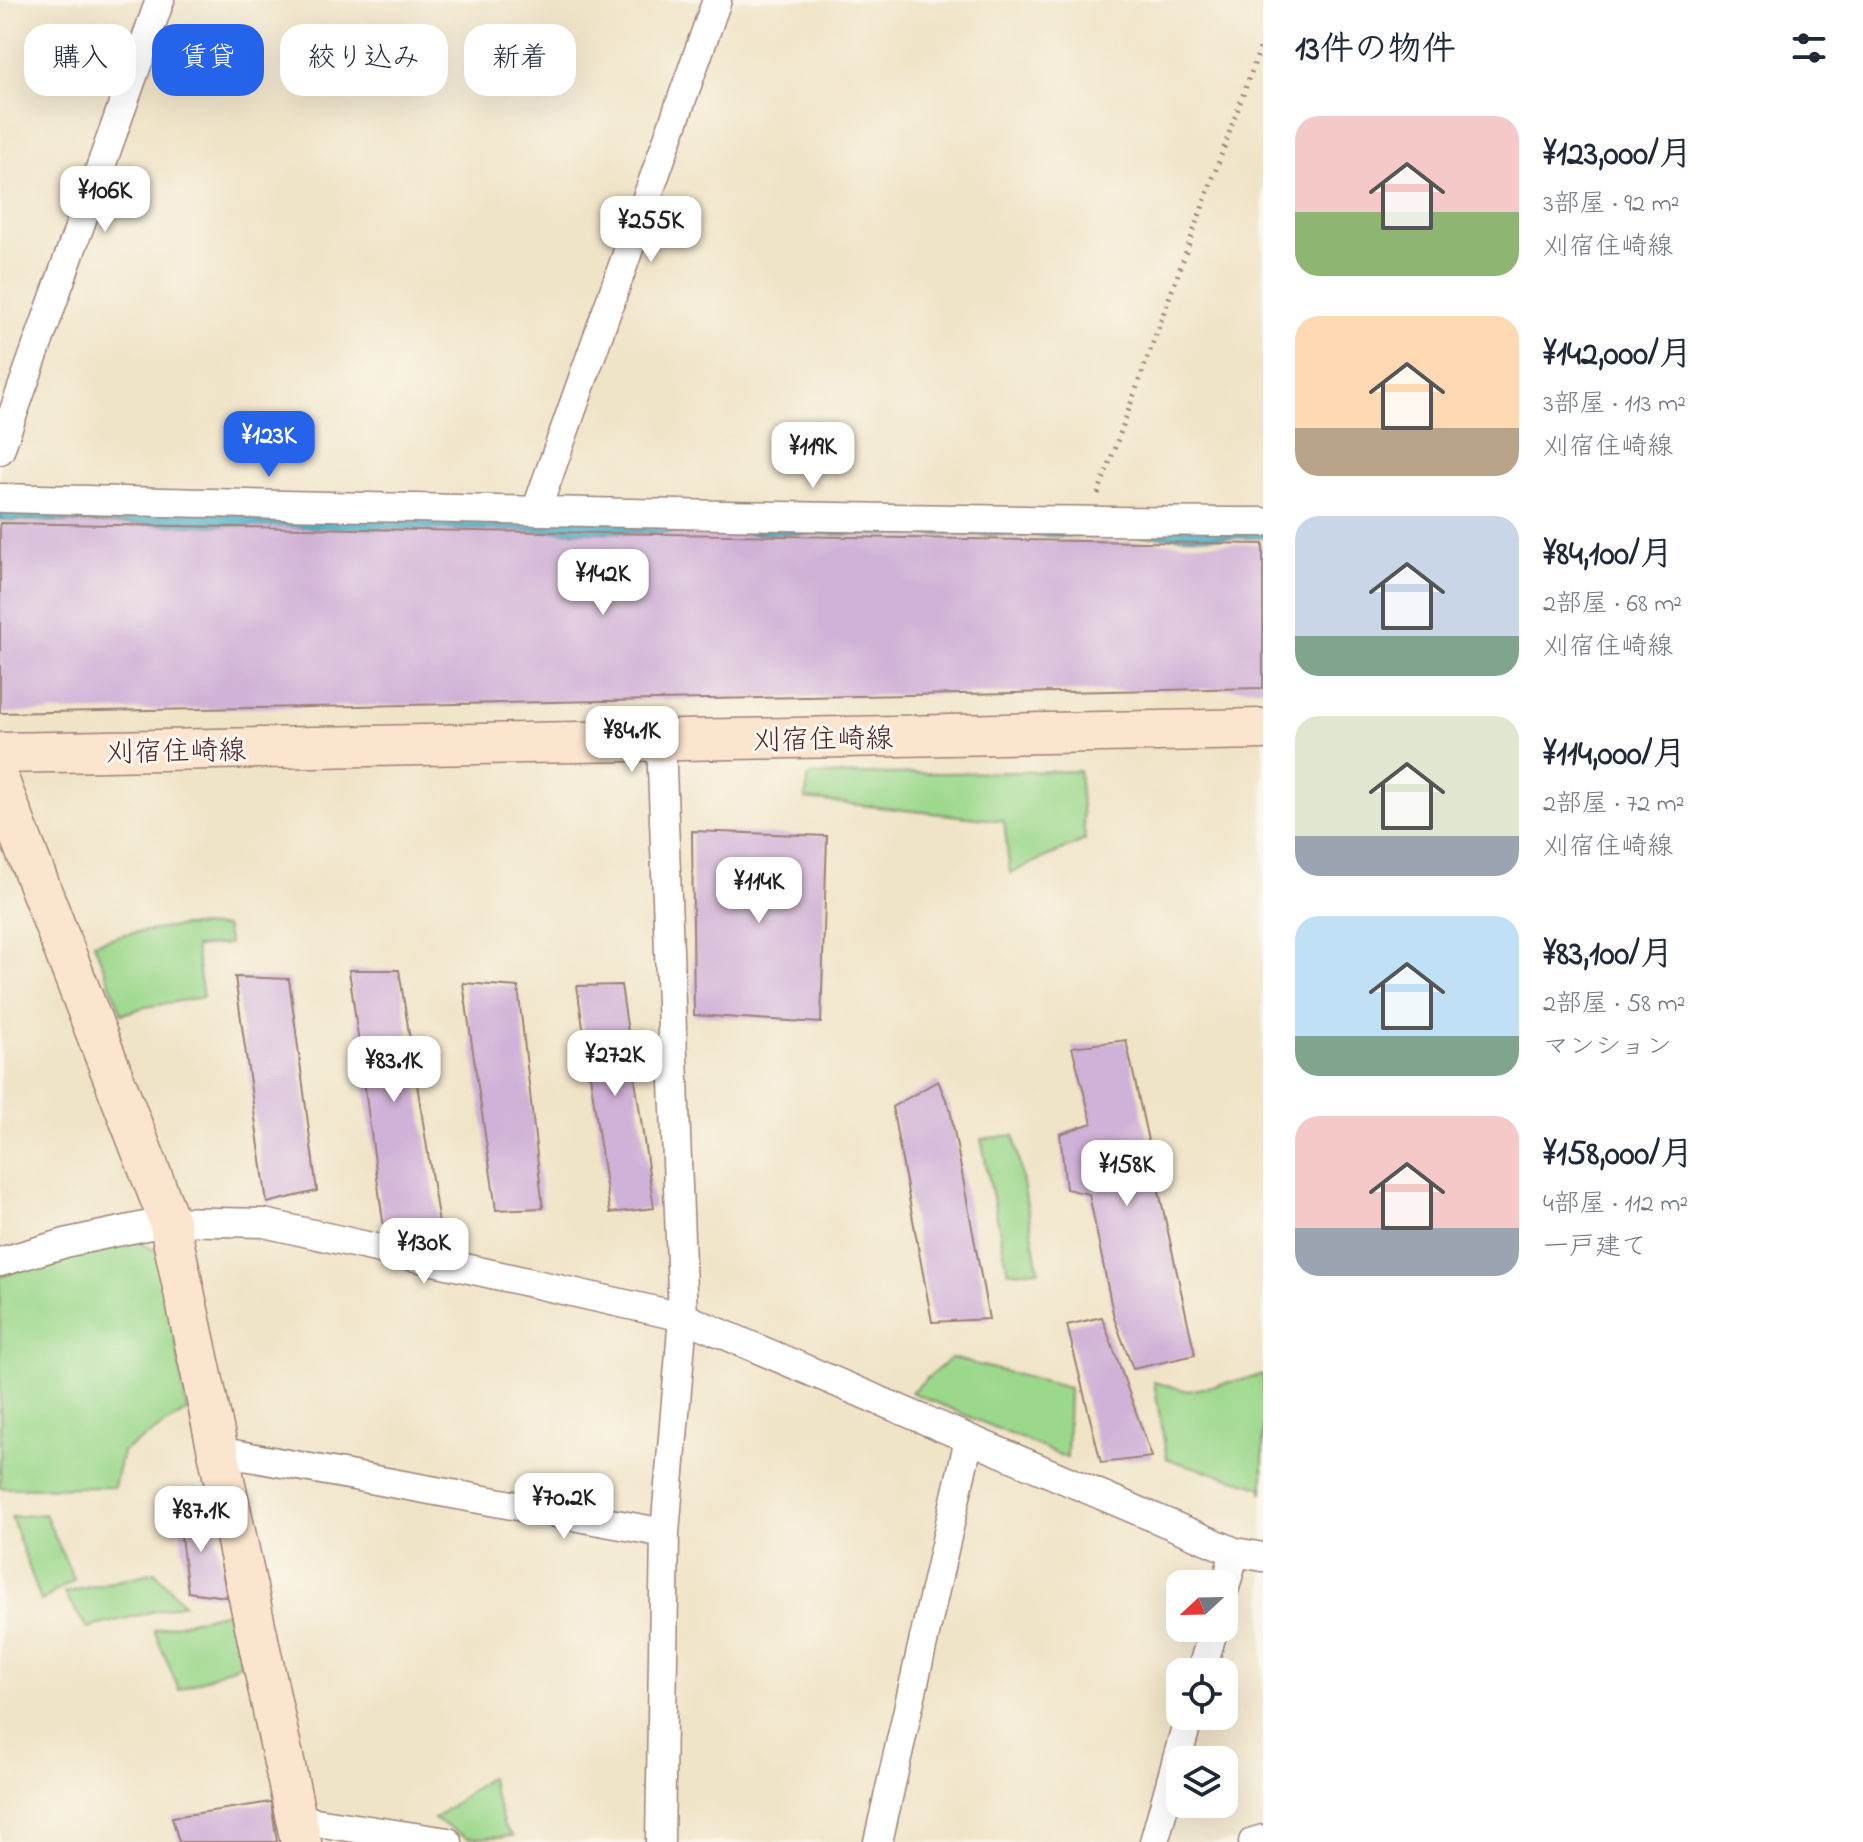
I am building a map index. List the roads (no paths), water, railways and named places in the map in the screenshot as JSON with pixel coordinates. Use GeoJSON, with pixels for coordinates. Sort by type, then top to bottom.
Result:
{"type":"FeatureCollection","features":[{"type":"Feature","properties":{"kind":"main road","name":"刈宿住崎線"},"geometry":{"type":"LineString","coordinates":[[0,753],[1263,729]]}},
{"type":"Feature","properties":{"kind":"main road"},"geometry":{"type":"LineString","coordinates":[[0,784],[169,1221],[298,1831]]}},
{"type":"Feature","properties":{"kind":"street"},"geometry":{"type":"LineString","coordinates":[[0,450],[160,0]]}},
{"type":"Feature","properties":{"kind":"street"},"geometry":{"type":"LineString","coordinates":[[536,511],[717,0]]}},
{"type":"Feature","properties":{"kind":"street"},"geometry":{"type":"LineString","coordinates":[[0,498],[536,511],[1263,522]]}},
{"type":"Feature","properties":{"kind":"street"},"geometry":{"type":"LineString","coordinates":[[660,1842],[665,1533],[683,1317],[661,742]]}},
{"type":"Feature","properties":{"kind":"street"},"geometry":{"type":"LineString","coordinates":[[0,1262],[69,1242],[169,1221],[264,1223],[683,1317],[1235,1552],[1263,1557]]}},
{"type":"Feature","properties":{"kind":"street"},"geometry":{"type":"LineString","coordinates":[[878,1842],[969,1439]]}},
{"type":"Feature","properties":{"kind":"street"},"geometry":{"type":"LineString","coordinates":[[217,1451],[665,1533]]}},
{"type":"Feature","properties":{"kind":"street"},"geometry":{"type":"LineString","coordinates":[[1230,1570],[1235,1552]]}},
{"type":"Feature","properties":{"kind":"street"},"geometry":{"type":"LineString","coordinates":[[1154,1842],[1185,1730]]}},
{"type":"Feature","properties":{"kind":"street"},"geometry":{"type":"LineString","coordinates":[[298,1831],[448,1842]]}},
{"type":"Feature","properties":{"kind":"street"},"geometry":{"type":"LineString","coordinates":[[1253,1842],[1263,1839]]}},
{"type":"Feature","properties":{"kind":"water"},"geometry":{"type":"Polygon","coordinates":[[[0,501],[1263,527],[1263,538],[158,525],[0,520],[0,501]]]}}]}
